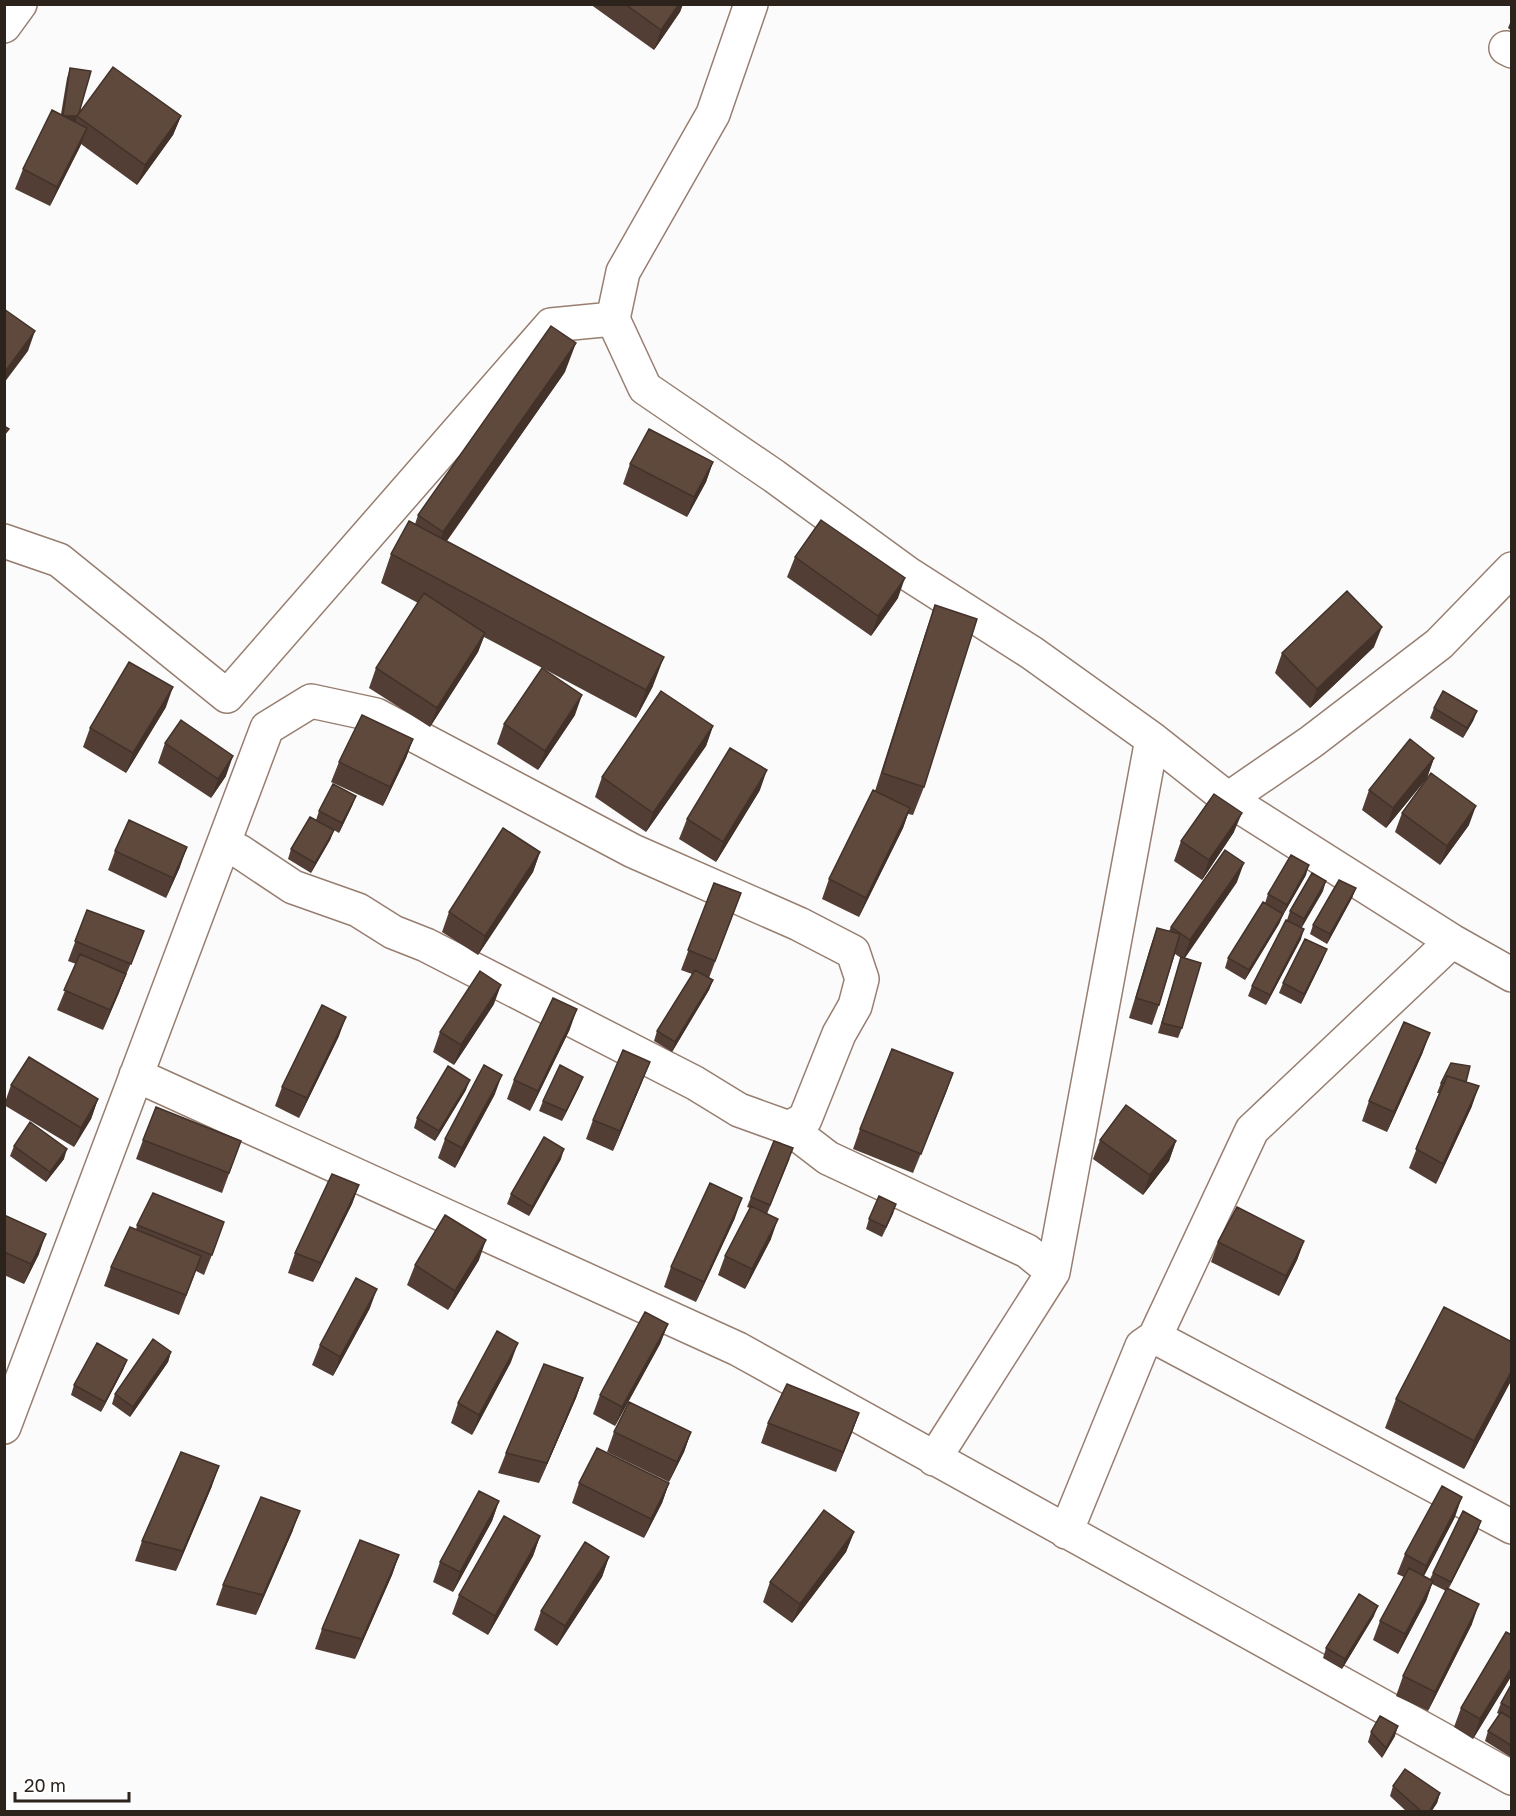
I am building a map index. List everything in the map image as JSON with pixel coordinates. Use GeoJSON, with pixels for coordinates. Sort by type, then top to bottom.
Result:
{"type":"FeatureCollection","features":[{"type":"Feature","properties":{"kind":"street"},"geometry":{"type":"LineString","coordinates":[[4,26],[20,4]]}},
{"type":"Feature","properties":{"kind":"street"},"geometry":{"type":"LineString","coordinates":[[751,4],[713,114],[623,272],[613,319],[645,388],[774,476],[910,575],[1032,653],[1152,739],[1228,800],[1452,941],[1512,975]]}},
{"type":"Feature","properties":{"kind":"street"},"geometry":{"type":"LineString","coordinates":[[4,541],[59,560],[227,696],[551,325],[613,319]]}},
{"type":"Feature","properties":{"kind":"street"},"geometry":{"type":"LineString","coordinates":[[1228,800],[1311,742],[1439,644],[1512,569]]}},
{"type":"Feature","properties":{"kind":"street"},"geometry":{"type":"LineString","coordinates":[[4,1427],[267,729],[311,701],[376,715],[633,851],[799,924],[853,952],[862,980],[855,1006],[839,1034],[805,1119],[789,1128]]}},
{"type":"Feature","properties":{"kind":"street"},"geometry":{"type":"LineString","coordinates":[[934,1459],[1053,1272],[1152,739]]}},
{"type":"Feature","properties":{"kind":"street"},"geometry":{"type":"LineString","coordinates":[[239,851],[293,887],[358,910],[393,932],[426,945],[530,997],[695,1083],[739,1110],[789,1128],[828,1158],[1027,1251],[1053,1272]]}},
{"type":"Feature","properties":{"kind":"street"},"geometry":{"type":"LineString","coordinates":[[1066,1532],[1142,1346],[1155,1337],[1252,1130],[1452,941]]}},
{"type":"Feature","properties":{"kind":"street"},"geometry":{"type":"LineString","coordinates":[[136,1075],[738,1349],[1512,1778]]}},
{"type":"Feature","properties":{"kind":"street"},"geometry":{"type":"LineString","coordinates":[[1155,1337],[1512,1527]]}},
{"type":"Feature","properties":{"kind":"building"},"geometry":{"type":"Polygon","coordinates":[[[625,4],[679,4],[661,30],[625,4]]]}},
{"type":"Feature","properties":{"kind":"building"},"geometry":{"type":"Polygon","coordinates":[[[113,67],[181,116],[145,165],[77,116],[113,67]]]}},
{"type":"Feature","properties":{"kind":"building"},"geometry":{"type":"Polygon","coordinates":[[[70,68],[91,71],[77,116],[63,115],[70,68]]]}},
{"type":"Feature","properties":{"kind":"building"},"geometry":{"type":"Polygon","coordinates":[[[52,110],[87,128],[57,187],[23,169],[52,110]]]}},
{"type":"Feature","properties":{"kind":"building"},"geometry":{"type":"Polygon","coordinates":[[[4,309],[35,331],[4,373],[4,309]]]}},
{"type":"Feature","properties":{"kind":"building"},"geometry":{"type":"Polygon","coordinates":[[[551,326],[576,343],[443,532],[418,515],[551,326]]]}},
{"type":"Feature","properties":{"kind":"building"},"geometry":{"type":"Polygon","coordinates":[[[649,429],[713,462],[694,497],[630,464],[649,429]]]}},
{"type":"Feature","properties":{"kind":"building"},"geometry":{"type":"Polygon","coordinates":[[[821,520],[905,578],[878,616],[795,557],[821,520]]]}},
{"type":"Feature","properties":{"kind":"building"},"geometry":{"type":"Polygon","coordinates":[[[409,521],[664,657],[646,690],[391,554],[409,521]]]}},
{"type":"Feature","properties":{"kind":"building"},"geometry":{"type":"Polygon","coordinates":[[[1347,591],[1382,627],[1317,689],[1282,653],[1347,591]]]}},
{"type":"Feature","properties":{"kind":"building"},"geometry":{"type":"Polygon","coordinates":[[[424,593],[485,633],[437,708],[376,668],[424,593]]]}},
{"type":"Feature","properties":{"kind":"building"},"geometry":{"type":"Polygon","coordinates":[[[935,605],[977,619],[924,787],[882,773],[935,605]]]}},
{"type":"Feature","properties":{"kind":"building"},"geometry":{"type":"Polygon","coordinates":[[[129,662],[173,687],[133,753],[90,728],[129,662]]]}},
{"type":"Feature","properties":{"kind":"building"},"geometry":{"type":"Polygon","coordinates":[[[542,668],[582,695],[545,751],[504,724],[542,668]]]}},
{"type":"Feature","properties":{"kind":"building"},"geometry":{"type":"Polygon","coordinates":[[[661,691],[713,726],[653,813],[602,777],[661,691]]]}},
{"type":"Feature","properties":{"kind":"building"},"geometry":{"type":"Polygon","coordinates":[[[1443,691],[1477,711],[1467,728],[1434,708],[1443,691]]]}},
{"type":"Feature","properties":{"kind":"building"},"geometry":{"type":"Polygon","coordinates":[[[362,715],[413,739],[390,787],[339,762],[362,715]]]}},
{"type":"Feature","properties":{"kind":"building"},"geometry":{"type":"Polygon","coordinates":[[[181,720],[233,756],[218,779],[165,743],[181,720]]]}},
{"type":"Feature","properties":{"kind":"building"},"geometry":{"type":"Polygon","coordinates":[[[1410,739],[1434,758],[1393,808],[1369,790],[1410,739]]]}},
{"type":"Feature","properties":{"kind":"building"},"geometry":{"type":"Polygon","coordinates":[[[730,748],[767,770],[723,842],[687,819],[730,748]]]}},
{"type":"Feature","properties":{"kind":"building"},"geometry":{"type":"Polygon","coordinates":[[[1431,773],[1476,806],[1447,846],[1402,813],[1431,773]]]}},
{"type":"Feature","properties":{"kind":"building"},"geometry":{"type":"Polygon","coordinates":[[[333,784],[356,796],[342,823],[319,811],[333,784]]]}},
{"type":"Feature","properties":{"kind":"building"},"geometry":{"type":"Polygon","coordinates":[[[873,790],[910,808],[866,898],[829,879],[873,790]]]}},
{"type":"Feature","properties":{"kind":"building"},"geometry":{"type":"Polygon","coordinates":[[[1214,794],[1242,813],[1209,860],[1181,841],[1214,794]]]}},
{"type":"Feature","properties":{"kind":"building"},"geometry":{"type":"Polygon","coordinates":[[[310,817],[334,830],[315,863],[291,849],[310,817]]]}},
{"type":"Feature","properties":{"kind":"building"},"geometry":{"type":"Polygon","coordinates":[[[129,820],[187,847],[173,878],[115,851],[129,820]]]}},
{"type":"Feature","properties":{"kind":"building"},"geometry":{"type":"Polygon","coordinates":[[[503,828],[540,852],[485,936],[449,912],[503,828]]]}},
{"type":"Feature","properties":{"kind":"building"},"geometry":{"type":"Polygon","coordinates":[[[1225,850],[1244,863],[1190,940],[1171,927],[1225,850]]]}},
{"type":"Feature","properties":{"kind":"building"},"geometry":{"type":"Polygon","coordinates":[[[1291,855],[1309,865],[1287,905],[1268,894],[1291,855]]]}},
{"type":"Feature","properties":{"kind":"building"},"geometry":{"type":"Polygon","coordinates":[[[1312,873],[1326,881],[1304,919],[1290,911],[1312,873]]]}},
{"type":"Feature","properties":{"kind":"building"},"geometry":{"type":"Polygon","coordinates":[[[1339,880],[1356,888],[1330,934],[1313,925],[1339,880]]]}},
{"type":"Feature","properties":{"kind":"building"},"geometry":{"type":"Polygon","coordinates":[[[714,883],[741,893],[715,961],[688,950],[714,883]]]}},
{"type":"Feature","properties":{"kind":"building"},"geometry":{"type":"Polygon","coordinates":[[[1263,902],[1283,914],[1249,970],[1228,958],[1263,902]]]}},
{"type":"Feature","properties":{"kind":"building"},"geometry":{"type":"Polygon","coordinates":[[[87,910],[144,931],[131,964],[75,941],[87,910]]]}},
{"type":"Feature","properties":{"kind":"building"},"geometry":{"type":"Polygon","coordinates":[[[1286,920],[1304,929],[1270,995],[1252,986],[1286,920]]]}},
{"type":"Feature","properties":{"kind":"building"},"geometry":{"type":"Polygon","coordinates":[[[1157,928],[1180,934],[1159,1005],[1136,998],[1157,928]]]}},
{"type":"Feature","properties":{"kind":"building"},"geometry":{"type":"Polygon","coordinates":[[[1305,939],[1327,949],[1304,994],[1283,983],[1305,939]]]}},
{"type":"Feature","properties":{"kind":"building"},"geometry":{"type":"Polygon","coordinates":[[[80,954],[126,974],[110,1010],[64,990],[80,954]]]}},
{"type":"Feature","properties":{"kind":"building"},"geometry":{"type":"Polygon","coordinates":[[[1181,957],[1201,963],[1182,1028],[1162,1023],[1181,957]]]}},
{"type":"Feature","properties":{"kind":"building"},"geometry":{"type":"Polygon","coordinates":[[[695,970],[713,980],[675,1042],[657,1031],[695,970]]]}},
{"type":"Feature","properties":{"kind":"building"},"geometry":{"type":"Polygon","coordinates":[[[480,971],[501,985],[461,1045],[440,1032],[480,971]]]}},
{"type":"Feature","properties":{"kind":"building"},"geometry":{"type":"Polygon","coordinates":[[[553,998],[577,1009],[538,1091],[514,1080],[553,998]]]}},
{"type":"Feature","properties":{"kind":"building"},"geometry":{"type":"Polygon","coordinates":[[[322,1005],[346,1017],[307,1098],[282,1087],[322,1005]]]}},
{"type":"Feature","properties":{"kind":"building"},"geometry":{"type":"Polygon","coordinates":[[[1404,1022],[1430,1033],[1394,1112],[1369,1101],[1404,1022]]]}},
{"type":"Feature","properties":{"kind":"building"},"geometry":{"type":"Polygon","coordinates":[[[892,1049],[953,1073],[921,1154],[860,1129],[892,1049]]]}},
{"type":"Feature","properties":{"kind":"building"},"geometry":{"type":"Polygon","coordinates":[[[623,1050],[650,1062],[620,1131],[593,1120],[623,1050]]]}},
{"type":"Feature","properties":{"kind":"building"},"geometry":{"type":"Polygon","coordinates":[[[29,1057],[98,1099],[81,1128],[11,1085],[29,1057]]]}},
{"type":"Feature","properties":{"kind":"building"},"geometry":{"type":"Polygon","coordinates":[[[1451,1063],[1470,1066],[1466,1082],[1447,1076],[1444,1084],[1441,1083],[1451,1063]]]}},
{"type":"Feature","properties":{"kind":"building"},"geometry":{"type":"Polygon","coordinates":[[[484,1065],[502,1075],[462,1148],[445,1139],[484,1065]]]}},
{"type":"Feature","properties":{"kind":"building"},"geometry":{"type":"Polygon","coordinates":[[[560,1065],[583,1077],[566,1111],[543,1101],[560,1065]]]}},
{"type":"Feature","properties":{"kind":"building"},"geometry":{"type":"Polygon","coordinates":[[[448,1066],[470,1080],[439,1131],[417,1118],[448,1066]]]}},
{"type":"Feature","properties":{"kind":"building"},"geometry":{"type":"Polygon","coordinates":[[[1447,1076],[1479,1086],[1443,1164],[1416,1149],[1447,1076]]]}},
{"type":"Feature","properties":{"kind":"building"},"geometry":{"type":"Polygon","coordinates":[[[1126,1105],[1176,1141],[1150,1175],[1100,1140],[1126,1105]]]}},
{"type":"Feature","properties":{"kind":"building"},"geometry":{"type":"Polygon","coordinates":[[[156,1107],[241,1141],[229,1173],[143,1140],[156,1107]]]}},
{"type":"Feature","properties":{"kind":"building"},"geometry":{"type":"Polygon","coordinates":[[[30,1122],[67,1149],[50,1172],[14,1146],[30,1122]]]}},
{"type":"Feature","properties":{"kind":"building"},"geometry":{"type":"Polygon","coordinates":[[[544,1137],[564,1149],[532,1207],[511,1194],[544,1137]]]}},
{"type":"Feature","properties":{"kind":"building"},"geometry":{"type":"Polygon","coordinates":[[[774,1141],[793,1148],[770,1205],[751,1197],[774,1141]]]}},
{"type":"Feature","properties":{"kind":"building"},"geometry":{"type":"Polygon","coordinates":[[[332,1174],[359,1185],[321,1263],[295,1253],[332,1174]]]}},
{"type":"Feature","properties":{"kind":"building"},"geometry":{"type":"Polygon","coordinates":[[[710,1183],[742,1198],[704,1282],[671,1267],[710,1183]]]}},
{"type":"Feature","properties":{"kind":"building"},"geometry":{"type":"Polygon","coordinates":[[[153,1193],[224,1222],[212,1255],[137,1225],[153,1193]]]}},
{"type":"Feature","properties":{"kind":"building"},"geometry":{"type":"Polygon","coordinates":[[[879,1196],[896,1204],[886,1227],[869,1219],[879,1196]]]}},
{"type":"Feature","properties":{"kind":"building"},"geometry":{"type":"Polygon","coordinates":[[[751,1206],[778,1219],[752,1269],[725,1256],[751,1206]]]}},
{"type":"Feature","properties":{"kind":"building"},"geometry":{"type":"Polygon","coordinates":[[[1237,1207],[1304,1241],[1286,1276],[1218,1242],[1237,1207]]]}},
{"type":"Feature","properties":{"kind":"building"},"geometry":{"type":"Polygon","coordinates":[[[4,1215],[46,1234],[31,1264],[4,1252],[4,1215]]]}},
{"type":"Feature","properties":{"kind":"building"},"geometry":{"type":"Polygon","coordinates":[[[445,1215],[486,1240],[455,1291],[415,1265],[445,1215]]]}},
{"type":"Feature","properties":{"kind":"building"},"geometry":{"type":"Polygon","coordinates":[[[130,1227],[201,1256],[186,1295],[111,1267],[130,1227]]]}},
{"type":"Feature","properties":{"kind":"building"},"geometry":{"type":"Polygon","coordinates":[[[356,1278],[377,1289],[340,1357],[320,1345],[356,1278]]]}},
{"type":"Feature","properties":{"kind":"building"},"geometry":{"type":"Polygon","coordinates":[[[1444,1307],[1512,1342],[1512,1370],[1474,1441],[1396,1399],[1444,1307]]]}},
{"type":"Feature","properties":{"kind":"building"},"geometry":{"type":"Polygon","coordinates":[[[645,1312],[668,1324],[622,1407],[600,1395],[645,1312]]]}},
{"type":"Feature","properties":{"kind":"building"},"geometry":{"type":"Polygon","coordinates":[[[497,1331],[518,1343],[479,1415],[458,1403],[497,1331]]]}},
{"type":"Feature","properties":{"kind":"building"},"geometry":{"type":"Polygon","coordinates":[[[153,1339],[171,1352],[133,1407],[115,1394],[153,1339]]]}},
{"type":"Feature","properties":{"kind":"building"},"geometry":{"type":"Polygon","coordinates":[[[97,1343],[127,1360],[105,1402],[74,1385],[97,1343]]]}},
{"type":"Feature","properties":{"kind":"building"},"geometry":{"type":"Polygon","coordinates":[[[544,1364],[583,1378],[547,1463],[506,1453],[544,1364]]]}},
{"type":"Feature","properties":{"kind":"building"},"geometry":{"type":"Polygon","coordinates":[[[787,1384],[859,1413],[843,1452],[768,1423],[787,1384]]]}},
{"type":"Feature","properties":{"kind":"building"},"geometry":{"type":"Polygon","coordinates":[[[629,1402],[691,1432],[677,1462],[614,1432],[629,1402]]]}},
{"type":"Feature","properties":{"kind":"building"},"geometry":{"type":"Polygon","coordinates":[[[597,1448],[669,1483],[651,1519],[579,1483],[597,1448]]]}},
{"type":"Feature","properties":{"kind":"building"},"geometry":{"type":"Polygon","coordinates":[[[181,1452],[219,1466],[183,1551],[142,1541],[181,1452]]]}},
{"type":"Feature","properties":{"kind":"building"},"geometry":{"type":"Polygon","coordinates":[[[1442,1486],[1462,1497],[1426,1566],[1405,1554],[1442,1486]]]}},
{"type":"Feature","properties":{"kind":"building"},"geometry":{"type":"Polygon","coordinates":[[[479,1491],[499,1501],[460,1572],[440,1562],[479,1491]]]}},
{"type":"Feature","properties":{"kind":"building"},"geometry":{"type":"Polygon","coordinates":[[[261,1497],[300,1511],[263,1595],[223,1585],[261,1497]]]}},
{"type":"Feature","properties":{"kind":"building"},"geometry":{"type":"Polygon","coordinates":[[[824,1510],[854,1532],[800,1604],[770,1582],[824,1510]]]}},
{"type":"Feature","properties":{"kind":"building"},"geometry":{"type":"Polygon","coordinates":[[[1463,1511],[1481,1521],[1451,1582],[1433,1573],[1463,1511]]]}},
{"type":"Feature","properties":{"kind":"building"},"geometry":{"type":"Polygon","coordinates":[[[504,1516],[540,1536],[495,1616],[459,1595],[504,1516]]]}},
{"type":"Feature","properties":{"kind":"building"},"geometry":{"type":"Polygon","coordinates":[[[360,1540],[399,1555],[362,1639],[322,1629],[360,1540]]]}},
{"type":"Feature","properties":{"kind":"building"},"geometry":{"type":"Polygon","coordinates":[[[585,1542],[609,1557],[565,1626],[541,1611],[585,1542]]]}},
{"type":"Feature","properties":{"kind":"building"},"geometry":{"type":"Polygon","coordinates":[[[1409,1568],[1433,1581],[1405,1634],[1380,1621],[1409,1568]]]}},
{"type":"Feature","properties":{"kind":"building"},"geometry":{"type":"Polygon","coordinates":[[[1447,1588],[1479,1604],[1435,1692],[1403,1676],[1447,1588]]]}},
{"type":"Feature","properties":{"kind":"building"},"geometry":{"type":"Polygon","coordinates":[[[1359,1594],[1378,1606],[1345,1659],[1326,1648],[1359,1594]]]}},
{"type":"Feature","properties":{"kind":"building"},"geometry":{"type":"Polygon","coordinates":[[[1506,1632],[1512,1635],[1512,1667],[1480,1719],[1461,1708],[1506,1632]]]}},
{"type":"Feature","properties":{"kind":"building"},"geometry":{"type":"Polygon","coordinates":[[[1512,1683],[1512,1709],[1501,1703],[1512,1683]]]}},
{"type":"Feature","properties":{"kind":"building"},"geometry":{"type":"Polygon","coordinates":[[[1501,1712],[1512,1719],[1512,1746],[1488,1731],[1501,1712]]]}},
{"type":"Feature","properties":{"kind":"building"},"geometry":{"type":"Polygon","coordinates":[[[1380,1716],[1398,1726],[1386,1748],[1371,1732],[1380,1716]]]}},
{"type":"Feature","properties":{"kind":"building"},"geometry":{"type":"Polygon","coordinates":[[[1405,1769],[1440,1793],[1429,1812],[1422,1812],[1393,1786],[1405,1769]]]}}]}
